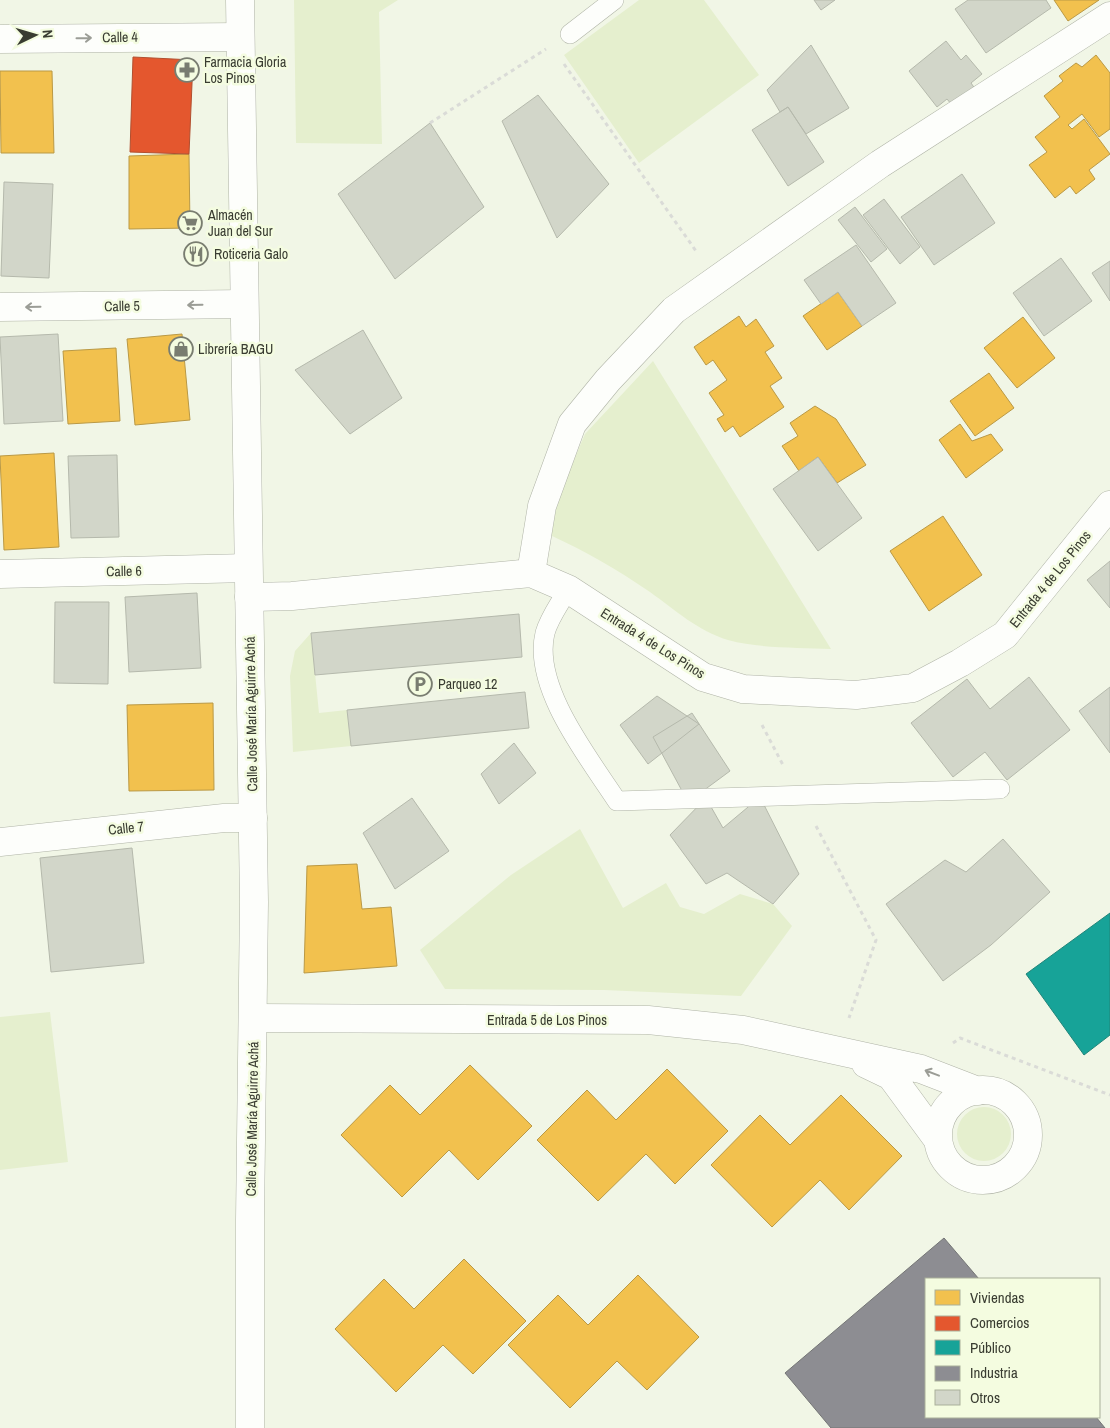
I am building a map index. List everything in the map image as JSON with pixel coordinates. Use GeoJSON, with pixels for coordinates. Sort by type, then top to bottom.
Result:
{"type":"FeatureCollection","features":[{"type":"Feature","properties":{"kind":"street","name":"Calle José María Aguirre Achá"},"geometry":{"type":"LineString","coordinates":[[240,0],[253,818],[250,1428]]}},
{"type":"Feature","properties":{"kind":"street"},"geometry":{"type":"LineString","coordinates":[[531,573],[542,506],[572,424],[608,380],[674,310],[880,164],[1110,16]]}},
{"type":"Feature","properties":{"kind":"street","name":"Calle 4"},"geometry":{"type":"LineString","coordinates":[[0,39],[240,37]]}},
{"type":"Feature","properties":{"kind":"street","name":"Calle 5"},"geometry":{"type":"LineString","coordinates":[[0,307],[244,304]]}},
{"type":"Feature","properties":{"kind":"street","name":"Entrada 4 de Los Pinos"},"geometry":{"type":"LineString","coordinates":[[249,597],[292,596],[531,573],[568,589],[703,677],[743,689],[856,695],[913,688],[960,663],[1005,634],[1110,505]]}},
{"type":"Feature","properties":{"kind":"street","name":"Calle 6"},"geometry":{"type":"LineString","coordinates":[[0,574],[248,568]]}},
{"type":"Feature","properties":{"kind":"street","name":"Calle 7"},"geometry":{"type":"LineString","coordinates":[[0,842],[224,818],[253,818]]}},
{"type":"Feature","properties":{"kind":"street","name":"Entrada 5 de Los Pinos"},"geometry":{"type":"LineString","coordinates":[[253,1018],[648,1020],[743,1030],[838,1050],[921,1069],[978,1090],[992,1091],[1006,1097],[1016,1105],[1024,1117],[1028,1131],[1026,1147],[1020,1161],[1009,1172],[995,1179],[972,1178],[952,1168],[942,1156],[938,1140],[891,1076],[838,1050]]}},
{"type":"Feature","properties":{"kind":"street"},"geometry":{"type":"LineString","coordinates":[[938,1140],[938,1126],[953,1102],[965,1094],[978,1090]]}},
{"type":"Feature","properties":{"kind":"lane"},"geometry":{"type":"LineString","coordinates":[[570,34],[614,0]]}},
{"type":"Feature","properties":{"kind":"lane"},"geometry":{"type":"LineString","coordinates":[[568,589],[545,633],[544,669],[562,717],[617,801],[1000,790]]}},
{"type":"Feature","properties":{"kind":"path"},"geometry":{"type":"LineString","coordinates":[[430,123],[570,34]]}},
{"type":"Feature","properties":{"kind":"path"},"geometry":{"type":"LineString","coordinates":[[551,46],[716,280]]}},
{"type":"Feature","properties":{"kind":"path"},"geometry":{"type":"LineString","coordinates":[[743,689],[784,767]]}},
{"type":"Feature","properties":{"kind":"path"},"geometry":{"type":"LineString","coordinates":[[812,819],[876,940],[838,1050]]}},
{"type":"Feature","properties":{"kind":"path"},"geometry":{"type":"LineString","coordinates":[[921,1069],[960,1038],[1110,1095]]}},
{"type":"Feature","properties":{"kind":"green space"},"geometry":{"type":"Polygon","coordinates":[[[294,0],[398,0],[379,12],[382,144],[296,143],[294,0]]]}},
{"type":"Feature","properties":{"kind":"green space"},"geometry":{"type":"Polygon","coordinates":[[[639,0],[704,0],[759,75],[639,163],[564,55],[639,0]]]}},
{"type":"Feature","properties":{"kind":"green space"},"geometry":{"type":"Polygon","coordinates":[[[653,361],[831,649],[753,645],[717,636],[687,619],[614,569],[550,535],[557,500],[585,434],[653,361]]]}},
{"type":"Feature","properties":{"kind":"green space"},"geometry":{"type":"Polygon","coordinates":[[[311,633],[319,713],[347,710],[351,746],[293,752],[290,676],[295,651],[311,633]]]}},
{"type":"Feature","properties":{"kind":"green space"},"geometry":{"type":"Polygon","coordinates":[[[580,829],[623,908],[666,883],[680,907],[704,914],[740,894],[773,904],[792,926],[741,996],[604,990],[445,989],[420,950],[511,875],[580,829]]]}},
{"type":"Feature","properties":{"kind":"green space"},"geometry":{"type":"Polygon","coordinates":[[[50,1012],[68,1162],[0,1170],[0,1017],[50,1012]]]}},
{"type":"Feature","properties":{"kind":"green space"},"geometry":{"type":"Polygon","coordinates":[[[984,1107],[994,1109],[1003,1115],[1009,1124],[1011,1134],[1009,1144],[1003,1153],[994,1159],[984,1161],[974,1159],[965,1153],[959,1144],[957,1134],[959,1124],[965,1115],[974,1109],[984,1107]]]}},
{"type":"Feature","properties":{"kind":"building: Viviendas"},"geometry":{"type":"Polygon","coordinates":[[[1054,0],[1099,0],[1068,21],[1054,0]]]}},
{"type":"Feature","properties":{"kind":"building: Viviendas"},"geometry":{"type":"Polygon","coordinates":[[[1096,55],[1110,73],[1110,129],[1099,137],[1082,114],[1068,125],[1072,129],[1084,119],[1110,154],[1089,170],[1095,179],[1076,194],[1070,186],[1055,198],[1029,165],[1047,152],[1035,137],[1060,117],[1044,96],[1063,81],[1059,76],[1076,63],[1082,67],[1096,55]]]}},
{"type":"Feature","properties":{"kind":"building: Viviendas"},"geometry":{"type":"Polygon","coordinates":[[[0,71],[52,71],[54,153],[1,153],[0,71]]]}},
{"type":"Feature","properties":{"kind":"building: Viviendas"},"geometry":{"type":"Polygon","coordinates":[[[189,154],[190,228],[129,229],[129,156],[189,154]]]}},
{"type":"Feature","properties":{"kind":"building: Viviendas"},"geometry":{"type":"Polygon","coordinates":[[[838,292],[862,326],[827,350],[803,316],[838,292]]]}},
{"type":"Feature","properties":{"kind":"building: Viviendas"},"geometry":{"type":"Polygon","coordinates":[[[739,316],[746,327],[756,319],[774,346],[765,352],[782,378],[770,386],[784,407],[740,437],[733,426],[725,432],[717,419],[724,415],[709,393],[727,380],[713,360],[706,365],[694,347],[739,316]]]}},
{"type":"Feature","properties":{"kind":"building: Viviendas"},"geometry":{"type":"Polygon","coordinates":[[[1023,317],[1055,358],[1017,388],[984,348],[1023,317]]]}},
{"type":"Feature","properties":{"kind":"building: Viviendas"},"geometry":{"type":"Polygon","coordinates":[[[182,334],[190,420],[135,425],[127,339],[182,334]]]}},
{"type":"Feature","properties":{"kind":"building: Viviendas"},"geometry":{"type":"Polygon","coordinates":[[[116,348],[120,421],[68,424],[63,351],[116,348]]]}},
{"type":"Feature","properties":{"kind":"building: Viviendas"},"geometry":{"type":"Polygon","coordinates":[[[989,373],[1014,408],[975,436],[950,401],[989,373]]]}},
{"type":"Feature","properties":{"kind":"building: Viviendas"},"geometry":{"type":"Polygon","coordinates":[[[815,406],[836,419],[866,465],[837,483],[818,457],[799,471],[782,446],[798,436],[790,423],[815,406]]]}},
{"type":"Feature","properties":{"kind":"building: Viviendas"},"geometry":{"type":"Polygon","coordinates":[[[960,424],[972,441],[991,434],[1003,450],[966,478],[939,440],[960,424]]]}},
{"type":"Feature","properties":{"kind":"building: Viviendas"},"geometry":{"type":"Polygon","coordinates":[[[54,453],[59,547],[4,550],[0,456],[54,453]]]}},
{"type":"Feature","properties":{"kind":"building: Viviendas"},"geometry":{"type":"Polygon","coordinates":[[[943,516],[982,575],[929,611],[890,551],[943,516]]]}},
{"type":"Feature","properties":{"kind":"building: Viviendas"},"geometry":{"type":"Polygon","coordinates":[[[213,703],[214,790],[129,791],[127,705],[213,703]]]}},
{"type":"Feature","properties":{"kind":"building: Viviendas"},"geometry":{"type":"Polygon","coordinates":[[[357,864],[362,909],[391,907],[397,966],[304,973],[307,866],[357,864]]]}},
{"type":"Feature","properties":{"kind":"building: Viviendas"},"geometry":{"type":"Polygon","coordinates":[[[470,1065],[532,1126],[478,1180],[449,1150],[402,1197],[341,1135],[390,1085],[420,1115],[470,1065]]]}},
{"type":"Feature","properties":{"kind":"building: Viviendas"},"geometry":{"type":"Polygon","coordinates":[[[667,1069],[728,1131],[675,1184],[646,1154],[598,1201],[537,1140],[587,1090],[616,1120],[667,1069]]]}},
{"type":"Feature","properties":{"kind":"building: Viviendas"},"geometry":{"type":"Polygon","coordinates":[[[841,1095],[902,1156],[849,1210],[820,1180],[772,1227],[711,1165],[760,1115],[790,1145],[841,1095]]]}},
{"type":"Feature","properties":{"kind":"building: Viviendas"},"geometry":{"type":"Polygon","coordinates":[[[464,1259],[526,1321],[473,1374],[443,1345],[396,1392],[335,1329],[384,1279],[414,1309],[464,1259]]]}},
{"type":"Feature","properties":{"kind":"building: Viviendas"},"geometry":{"type":"Polygon","coordinates":[[[638,1275],[699,1337],[647,1390],[617,1361],[570,1408],[508,1345],[558,1295],[588,1325],[638,1275]]]}},
{"type":"Feature","properties":{"kind":"building: Comercios"},"geometry":{"type":"Polygon","coordinates":[[[133,57],[193,60],[189,154],[130,152],[133,57]]]}},
{"type":"Feature","properties":{"kind":"building: Público"},"geometry":{"type":"Polygon","coordinates":[[[1110,913],[1110,1035],[1084,1055],[1026,974],[1110,913]]]}},
{"type":"Feature","properties":{"kind":"building: Industria"},"geometry":{"type":"Polygon","coordinates":[[[944,1238],[978,1278],[925,1278],[925,1418],[1097,1418],[1105,1428],[831,1428],[785,1373],[944,1238]]]}},
{"type":"Feature","properties":{"kind":"building: Otros"},"geometry":{"type":"Polygon","coordinates":[[[814,0],[835,0],[821,10],[814,0]]]}},
{"type":"Feature","properties":{"kind":"building: Otros"},"geometry":{"type":"Polygon","coordinates":[[[968,0],[1046,0],[1051,8],[986,53],[955,9],[968,0]]]}},
{"type":"Feature","properties":{"kind":"building: Otros"},"geometry":{"type":"Polygon","coordinates":[[[946,41],[961,60],[966,55],[982,74],[971,83],[978,93],[956,110],[947,99],[937,107],[909,71],[946,41]]]}},
{"type":"Feature","properties":{"kind":"building: Otros"},"geometry":{"type":"Polygon","coordinates":[[[811,45],[849,108],[806,134],[788,107],[780,112],[767,90],[811,45]]]}},
{"type":"Feature","properties":{"kind":"building: Otros"},"geometry":{"type":"Polygon","coordinates":[[[538,95],[609,184],[557,238],[502,121],[538,95]]]}},
{"type":"Feature","properties":{"kind":"building: Otros"},"geometry":{"type":"Polygon","coordinates":[[[788,107],[824,162],[788,186],[752,130],[788,107]]]}},
{"type":"Feature","properties":{"kind":"building: Otros"},"geometry":{"type":"Polygon","coordinates":[[[430,123],[484,207],[395,279],[338,194],[430,123]]]}},
{"type":"Feature","properties":{"kind":"building: Otros"},"geometry":{"type":"Polygon","coordinates":[[[962,174],[995,223],[934,265],[901,217],[962,174]]]}},
{"type":"Feature","properties":{"kind":"building: Otros"},"geometry":{"type":"Polygon","coordinates":[[[4,182],[53,184],[49,278],[1,276],[4,182]]]}},
{"type":"Feature","properties":{"kind":"building: Otros"},"geometry":{"type":"Polygon","coordinates":[[[884,199],[920,247],[900,264],[863,215],[884,199]]]}},
{"type":"Feature","properties":{"kind":"building: Otros"},"geometry":{"type":"Polygon","coordinates":[[[855,207],[887,249],[871,262],[838,220],[855,207]]]}},
{"type":"Feature","properties":{"kind":"building: Otros"},"geometry":{"type":"Polygon","coordinates":[[[856,245],[896,303],[862,326],[838,292],[821,304],[804,280],[856,245]]]}},
{"type":"Feature","properties":{"kind":"building: Otros"},"geometry":{"type":"Polygon","coordinates":[[[1061,258],[1092,301],[1044,336],[1013,293],[1061,258]]]}},
{"type":"Feature","properties":{"kind":"building: Otros"},"geometry":{"type":"Polygon","coordinates":[[[1110,261],[1110,301],[1092,273],[1110,261]]]}},
{"type":"Feature","properties":{"kind":"building: Otros"},"geometry":{"type":"Polygon","coordinates":[[[363,330],[402,398],[350,434],[295,370],[363,330]]]}},
{"type":"Feature","properties":{"kind":"building: Otros"},"geometry":{"type":"Polygon","coordinates":[[[58,334],[63,421],[4,424],[0,337],[58,334]]]}},
{"type":"Feature","properties":{"kind":"building: Otros"},"geometry":{"type":"Polygon","coordinates":[[[117,455],[119,537],[71,538],[68,456],[117,455]]]}},
{"type":"Feature","properties":{"kind":"building: Otros"},"geometry":{"type":"Polygon","coordinates":[[[818,457],[862,518],[818,551],[773,489],[818,457]]]}},
{"type":"Feature","properties":{"kind":"building: Otros"},"geometry":{"type":"Polygon","coordinates":[[[1110,561],[1110,608],[1087,580],[1110,561]]]}},
{"type":"Feature","properties":{"kind":"building: Otros"},"geometry":{"type":"Polygon","coordinates":[[[197,593],[201,668],[129,672],[125,597],[197,593]]]}},
{"type":"Feature","properties":{"kind":"building: Otros"},"geometry":{"type":"Polygon","coordinates":[[[55,602],[109,602],[108,684],[54,683],[55,602]]]}},
{"type":"Feature","properties":{"kind":"building: Otros"},"geometry":{"type":"Polygon","coordinates":[[[519,614],[522,657],[315,675],[311,633],[519,614]]]}},
{"type":"Feature","properties":{"kind":"building: Otros"},"geometry":{"type":"Polygon","coordinates":[[[1029,677],[1070,730],[1007,780],[985,752],[953,777],[911,723],[967,679],[990,709],[1029,677]]]}},
{"type":"Feature","properties":{"kind":"building: Otros"},"geometry":{"type":"Polygon","coordinates":[[[1110,687],[1110,753],[1079,711],[1110,687]]]}},
{"type":"Feature","properties":{"kind":"building: Otros"},"geometry":{"type":"Polygon","coordinates":[[[525,692],[529,728],[351,746],[347,710],[525,692]]]}},
{"type":"Feature","properties":{"kind":"building: Otros"},"geometry":{"type":"Polygon","coordinates":[[[657,696],[699,724],[648,764],[620,725],[657,696]]]}},
{"type":"Feature","properties":{"kind":"building: Otros"},"geometry":{"type":"Polygon","coordinates":[[[692,713],[730,771],[688,802],[653,737],[692,713]]]}},
{"type":"Feature","properties":{"kind":"building: Otros"},"geometry":{"type":"Polygon","coordinates":[[[514,743],[536,773],[499,804],[481,774],[514,743]]]}},
{"type":"Feature","properties":{"kind":"building: Otros"},"geometry":{"type":"Polygon","coordinates":[[[760,797],[799,874],[773,904],[727,873],[706,884],[670,835],[706,798],[723,828],[760,797]]]}},
{"type":"Feature","properties":{"kind":"building: Otros"},"geometry":{"type":"Polygon","coordinates":[[[412,798],[449,851],[395,889],[363,833],[412,798]]]}},
{"type":"Feature","properties":{"kind":"building: Otros"},"geometry":{"type":"Polygon","coordinates":[[[1003,839],[1050,892],[991,945],[943,981],[886,904],[945,860],[966,872],[1003,839]]]}},
{"type":"Feature","properties":{"kind":"building: Otros"},"geometry":{"type":"Polygon","coordinates":[[[132,848],[144,963],[51,972],[40,858],[132,848]]]}},
{"type":"Feature","properties":{"kind":"place","name":"Farmacia Gloria Los Pinos"},"geometry":{"type":"Point","coordinates":[187,70]}},
{"type":"Feature","properties":{"kind":"place","name":"Almacén Juan del Sur"},"geometry":{"type":"Point","coordinates":[190,223]}},
{"type":"Feature","properties":{"kind":"place","name":"Roticeria Galo"},"geometry":{"type":"Point","coordinates":[196,254]}},
{"type":"Feature","properties":{"kind":"place","name":"Librería BAGU"},"geometry":{"type":"Point","coordinates":[181,349]}},
{"type":"Feature","properties":{"kind":"place","name":"Parqueo 12"},"geometry":{"type":"Point","coordinates":[420,684]}}]}
